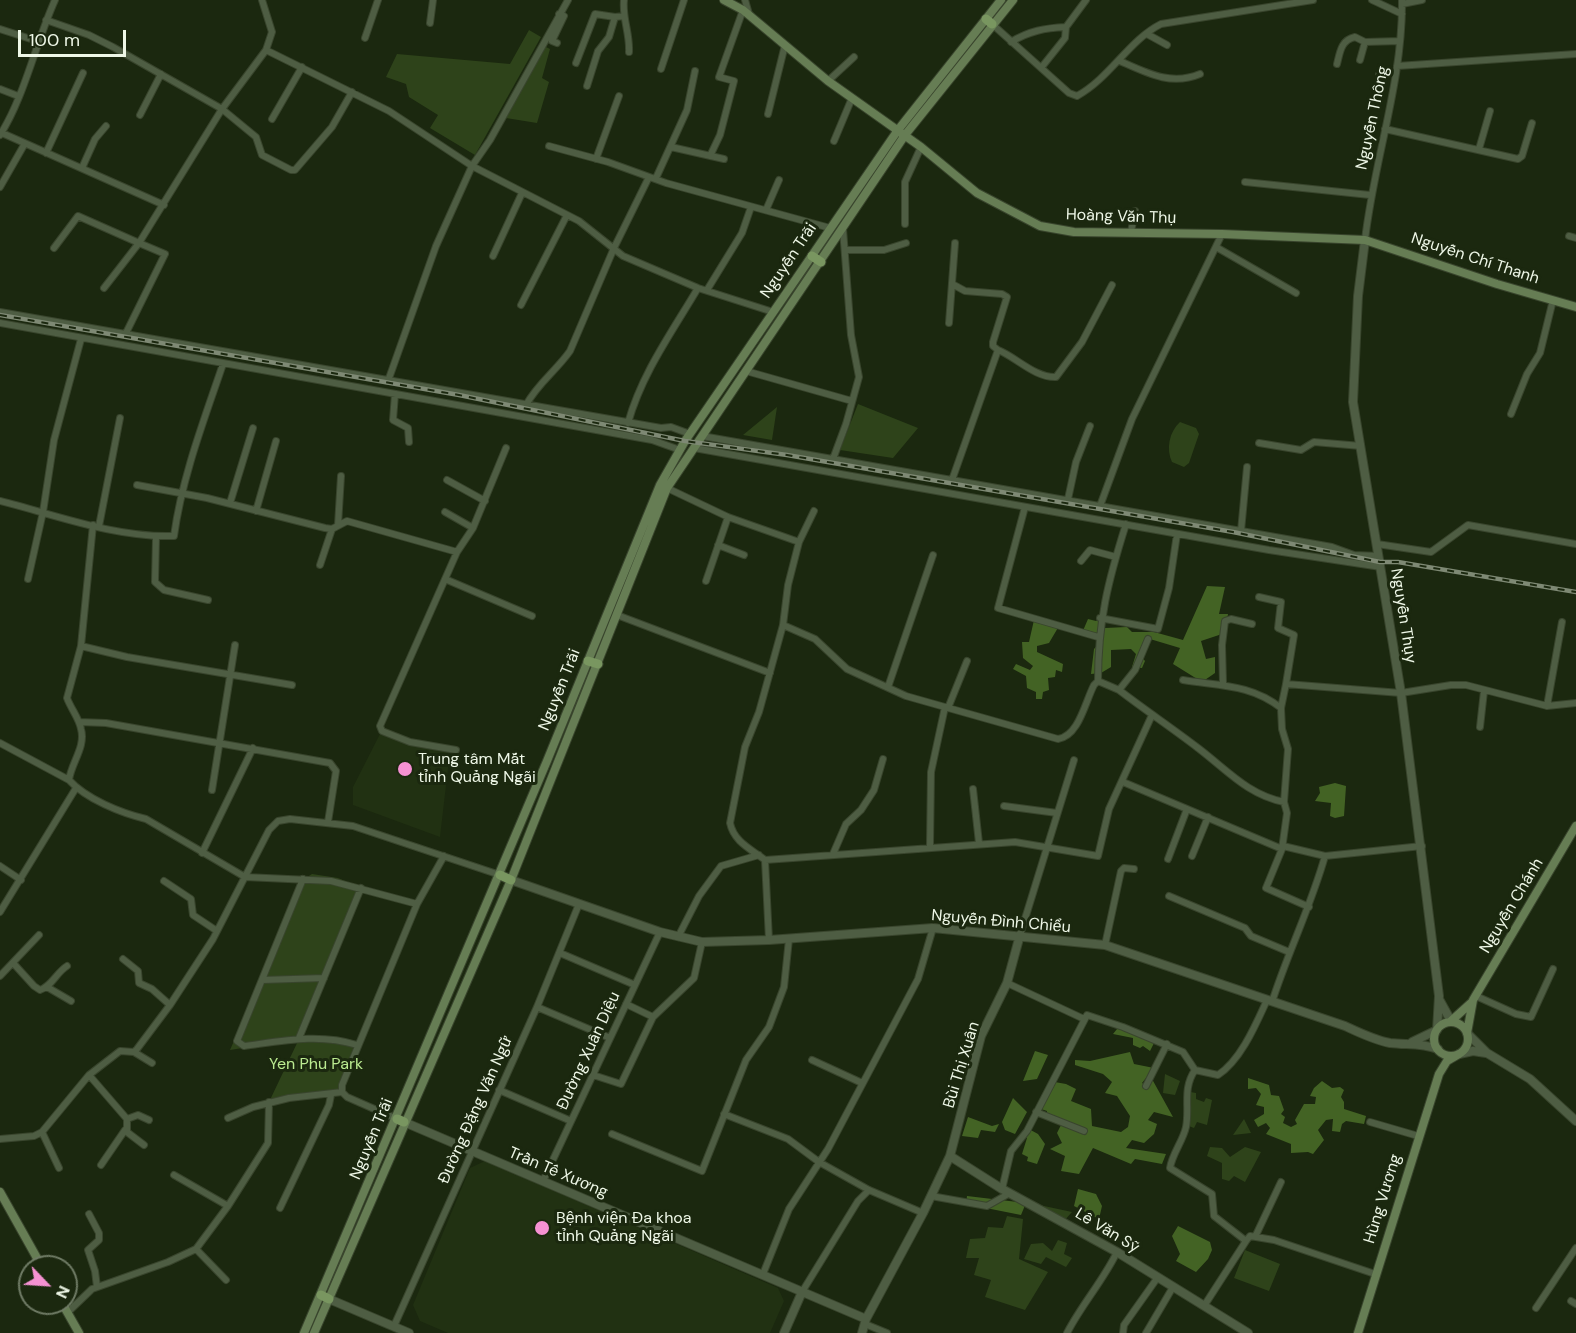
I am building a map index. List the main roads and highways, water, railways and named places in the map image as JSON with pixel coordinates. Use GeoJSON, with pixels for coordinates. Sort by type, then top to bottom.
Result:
{"type":"FeatureCollection","features":[{"type":"Feature","properties":{"kind":"main road","name":"Hoàng Văn Thụ"},"geometry":{"type":"LineString","coordinates":[[724,0],[746,13],[828,81],[921,147],[977,193],[1040,226],[1074,232],[1222,234],[1365,240]]}},
{"type":"Feature","properties":{"kind":"main road"},"geometry":{"type":"LineString","coordinates":[[901,132],[989,21],[1001,0]]}},
{"type":"Feature","properties":{"kind":"main road"},"geometry":{"type":"LineString","coordinates":[[989,21],[1013,0]]}},
{"type":"Feature","properties":{"kind":"main road","name":"Nguyễn Trãi"},"geometry":{"type":"LineString","coordinates":[[401,1121],[660,485],[690,434],[830,228],[901,132]]}},
{"type":"Feature","properties":{"kind":"main road","name":"Nguyễn Trãi"},"geometry":{"type":"LineString","coordinates":[[314,1333],[325,1297],[401,1121],[511,880],[667,489],[843,229],[901,132]]}},
{"type":"Feature","properties":{"kind":"main road","name":"Nguyễn Chí Thanh"},"geometry":{"type":"LineString","coordinates":[[1365,240],[1576,307]]}},
{"type":"Feature","properties":{"kind":"main road"},"geometry":{"type":"LineString","coordinates":[[812,256],[821,262]]}},
{"type":"Feature","properties":{"kind":"main road"},"geometry":{"type":"LineString","coordinates":[[588,661],[598,664]]}},
{"type":"Feature","properties":{"kind":"main road","name":"Nguyễn Chánh"},"geometry":{"type":"LineString","coordinates":[[1475,998],[1576,826]]}},
{"type":"Feature","properties":{"kind":"main road"},"geometry":{"type":"LineString","coordinates":[[500,875],[511,880]]}},
{"type":"Feature","properties":{"kind":"main road"},"geometry":{"type":"LineString","coordinates":[[1439,1074],[1438,1049],[1434,1040],[1437,1030],[1451,1021],[1475,998]]}},
{"type":"Feature","properties":{"kind":"main road"},"geometry":{"type":"LineString","coordinates":[[1439,1074],[1447,1061],[1459,1054],[1467,1045],[1468,1018],[1475,998]]}},
{"type":"Feature","properties":{"kind":"main road"},"geometry":{"type":"LineString","coordinates":[[1451,1021],[1461,1025],[1467,1034]]}},
{"type":"Feature","properties":{"kind":"main road"},"geometry":{"type":"LineString","coordinates":[[1438,1049],[1448,1055],[1459,1054]]}},
{"type":"Feature","properties":{"kind":"main road","name":"Hùng Vương"},"geometry":{"type":"LineString","coordinates":[[1358,1333],[1439,1074]]}},
{"type":"Feature","properties":{"kind":"main road"},"geometry":{"type":"LineString","coordinates":[[0,1192],[35,1255]]}},
{"type":"Feature","properties":{"kind":"main road","name":"Nguyễn Trãi"},"geometry":{"type":"LineString","coordinates":[[304,1333],[325,1297]]}},
{"type":"Feature","properties":{"kind":"main road"},"geometry":{"type":"LineString","coordinates":[[70,1315],[79,1333]]}},
{"type":"Feature","properties":{"kind":"railway"},"geometry":{"type":"LineString","coordinates":[[0,315],[459,395],[685,441],[787,455],[1233,532],[1380,562],[1398,562],[1576,592]]}},
{"type":"Feature","properties":{"kind":"place","name":"Trung tâm Mắt tỉnh Quảng Ngãi"},"geometry":{"type":"Point","coordinates":[405,769]}},
{"type":"Feature","properties":{"kind":"place","name":"Bệnh viện Đa khoa tỉnh Quảng Ngãi"},"geometry":{"type":"Point","coordinates":[542,1228]}},
{"type":"Feature","properties":{"kind":"park label","name":"Yen Phu Park"},"geometry":{"type":"Point","coordinates":[316,1065]}}]}
